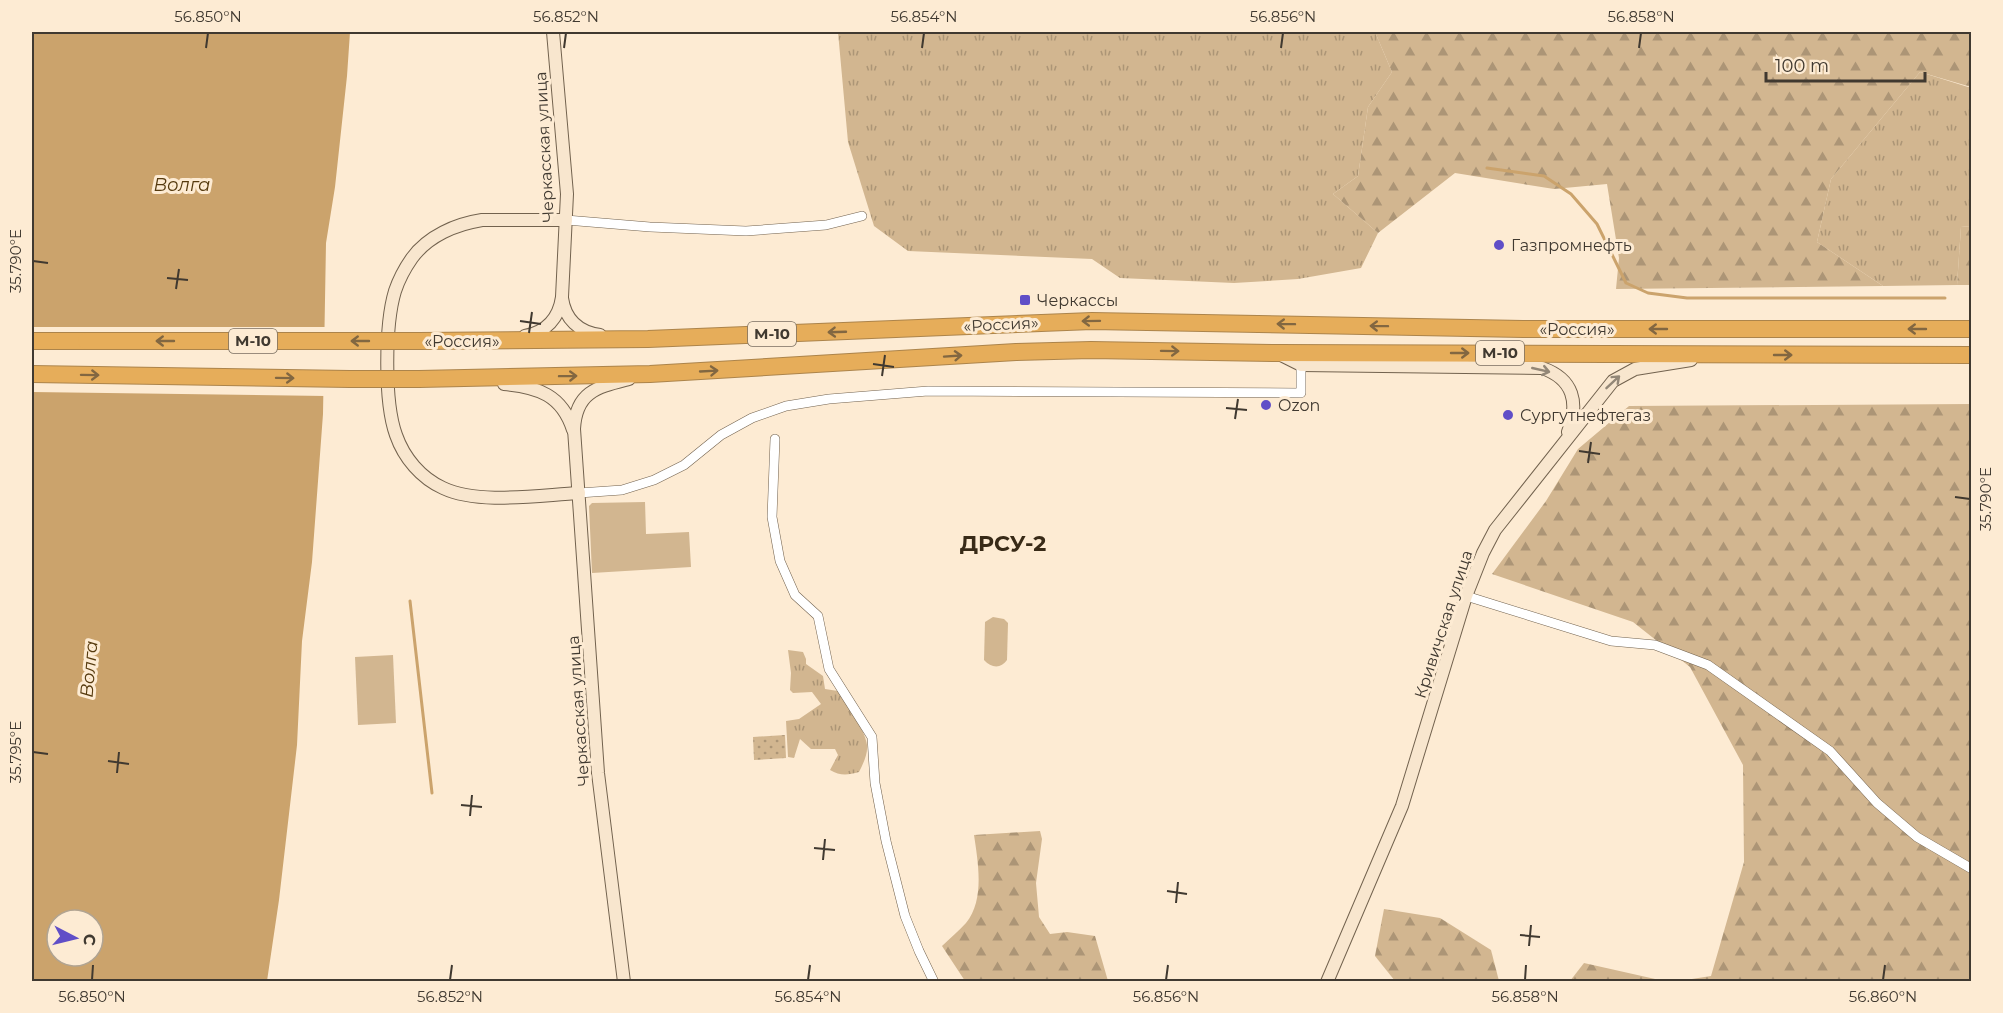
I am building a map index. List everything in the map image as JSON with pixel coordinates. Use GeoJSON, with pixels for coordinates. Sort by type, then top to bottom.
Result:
{"type":"FeatureCollection","features":[{"type":"Feature","properties":{"kind":"highway","name":"«Россия»"},"geometry":{"type":"LineString","coordinates":[[32,341],[648,339],[1092,321],[1534,329],[1971,329]]}},
{"type":"Feature","properties":{"kind":"highway","name":"«Россия»"},"geometry":{"type":"LineString","coordinates":[[650,374],[1016,352],[1091,350],[1971,356]]}},
{"type":"Feature","properties":{"kind":"highway","name":"М-10"},"geometry":{"type":"LineString","coordinates":[[32,374],[447,379],[650,374]]}},
{"type":"Feature","properties":{"kind":"street","name":"Черкасская улица"},"geometry":{"type":"LineString","coordinates":[[449,341],[525,336],[537,333],[553,320],[560,309],[567,194],[553,32]]}},
{"type":"Feature","properties":{"kind":"street"},"geometry":{"type":"LineString","coordinates":[[862,216],[826,225],[746,231],[650,227],[566,220],[471,222],[448,230],[427,242],[419,250],[405,270],[395,291],[390,327],[388,383],[391,417],[400,446],[416,468],[438,485],[457,493],[477,497],[622,490],[654,480],[684,465],[731,429],[763,413],[786,406],[829,399],[928,391],[1301,393],[1301,365]]}},
{"type":"Feature","properties":{"kind":"street","name":"Черкасская улица"},"geometry":{"type":"LineString","coordinates":[[562,297],[568,316],[576,326],[586,332],[648,339]]}},
{"type":"Feature","properties":{"kind":"street"},"geometry":{"type":"LineString","coordinates":[[1276,352],[1301,365],[1542,368],[1563,380],[1573,398],[1573,418],[1563,444]]}},
{"type":"Feature","properties":{"kind":"street","name":"Кривичская улица"},"geometry":{"type":"LineString","coordinates":[[1327,981],[1402,806],[1466,596],[1476,568],[1495,530],[1609,385],[1624,374],[1642,367],[1725,355]]}},
{"type":"Feature","properties":{"kind":"street","name":"Черкасская улица"},"geometry":{"type":"LineString","coordinates":[[624,981],[598,773],[574,425],[583,402],[598,387],[650,374]]}},
{"type":"Feature","properties":{"kind":"street","name":"Черкасская улица"},"geometry":{"type":"LineString","coordinates":[[447,379],[519,385],[542,392],[564,410],[575,437]]}},
{"type":"Feature","properties":{"kind":"street"},"geometry":{"type":"LineString","coordinates":[[776,439],[772,517],[780,561],[795,595],[818,616],[829,669],[872,737],[875,783],[885,836],[905,916],[934,981]]}},
{"type":"Feature","properties":{"kind":"street"},"geometry":{"type":"LineString","coordinates":[[1466,596],[1611,641],[1655,645],[1708,665],[1830,751],[1877,803],[1917,837],[1971,869]]}},
{"type":"Feature","properties":{"kind":"green space"},"geometry":{"type":"Polygon","coordinates":[[[838,32],[1375,32],[1392,72],[1368,107],[1358,176],[1333,194],[1378,233],[1361,268],[1298,279],[1234,283],[1120,278],[1092,259],[908,251],[874,226],[848,142],[838,32]]]}},
{"type":"Feature","properties":{"kind":"green space"},"geometry":{"type":"Polygon","coordinates":[[[1375,32],[1971,32],[1971,87],[1920,72],[1831,179],[1817,242],[1883,286],[1616,289],[1619,258],[1607,184],[1554,189],[1455,173],[1378,233],[1333,194],[1358,176],[1368,107],[1392,72],[1375,32]]]}},
{"type":"Feature","properties":{"kind":"green space"},"geometry":{"type":"Polygon","coordinates":[[[1920,72],[1971,87],[1971,226],[1961,227],[1957,285],[1883,286],[1817,242],[1831,179],[1920,72]]]}},
{"type":"Feature","properties":{"kind":"green space"},"geometry":{"type":"Polygon","coordinates":[[[1971,226],[1971,285],[1957,285],[1961,227],[1971,226]]]}},
{"type":"Feature","properties":{"kind":"green space"},"geometry":{"type":"Polygon","coordinates":[[[1971,404],[1971,981],[1679,981],[1711,976],[1744,862],[1743,765],[1690,667],[1633,622],[1492,574],[1546,501],[1578,449],[1629,406],[1971,404]]]}},
{"type":"Feature","properties":{"kind":"green space"},"geometry":{"type":"Polygon","coordinates":[[[645,502],[646,534],[689,532],[691,567],[592,573],[589,506],[592,503],[645,502]]]}},
{"type":"Feature","properties":{"kind":"green space"},"geometry":{"type":"Polygon","coordinates":[[[993,617],[1004,619],[1008,623],[1007,660],[1002,665],[996,666],[984,660],[985,622],[993,617]]]}},
{"type":"Feature","properties":{"kind":"green space"},"geometry":{"type":"Polygon","coordinates":[[[788,650],[803,652],[806,664],[823,676],[825,689],[838,691],[859,724],[866,738],[867,748],[859,772],[844,774],[830,770],[838,755],[835,749],[811,749],[800,739],[794,758],[788,757],[786,721],[799,719],[821,704],[812,692],[793,693],[790,690],[791,673],[788,650]]]}},
{"type":"Feature","properties":{"kind":"green space"},"geometry":{"type":"Polygon","coordinates":[[[393,655],[396,723],[358,725],[355,657],[393,655]]]}},
{"type":"Feature","properties":{"kind":"green space"},"geometry":{"type":"Polygon","coordinates":[[[785,735],[786,758],[754,760],[753,737],[785,735]]]}},
{"type":"Feature","properties":{"kind":"green space"},"geometry":{"type":"Polygon","coordinates":[[[1040,831],[1042,839],[1036,883],[1039,917],[1050,934],[1067,932],[1095,936],[1108,981],[965,981],[942,946],[966,923],[976,903],[979,881],[974,835],[1040,831]]]}},
{"type":"Feature","properties":{"kind":"green space"},"geometry":{"type":"Polygon","coordinates":[[[1384,909],[1440,918],[1491,950],[1499,981],[1395,981],[1375,956],[1384,909]]]}},
{"type":"Feature","properties":{"kind":"green space"},"geometry":{"type":"Polygon","coordinates":[[[1584,963],[1664,981],[1570,981],[1584,963]]]}},
{"type":"Feature","properties":{"kind":"water","name":"Волга"},"geometry":{"type":"Polygon","coordinates":[[[32,32],[350,32],[335,187],[326,243],[323,414],[312,562],[302,641],[297,745],[267,981],[32,981],[32,32]]]}},
{"type":"Feature","properties":{"kind":"pier"},"geometry":{"type":"Polygon","coordinates":[[[32,327],[328,327],[326,396],[32,392],[32,327]]]}},
{"type":"Feature","properties":{"kind":"waterway"},"geometry":{"type":"LineString","coordinates":[[1487,168],[1544,176],[1571,194],[1597,224],[1626,283],[1648,293],[1687,298],[1945,298]]}},
{"type":"Feature","properties":{"kind":"waterway"},"geometry":{"type":"LineString","coordinates":[[410,601],[432,793]]}},
{"type":"Feature","properties":{"kind":"place","name":"Газпромнефть"},"geometry":{"type":"Point","coordinates":[1499,245]}},
{"type":"Feature","properties":{"kind":"place","name":"Черкассы"},"geometry":{"type":"Point","coordinates":[1025,300]}},
{"type":"Feature","properties":{"kind":"place","name":"Ozon"},"geometry":{"type":"Point","coordinates":[1266,405]}},
{"type":"Feature","properties":{"kind":"place","name":"Сургутнефтегаз"},"geometry":{"type":"Point","coordinates":[1508,415]}},
{"type":"Feature","properties":{"kind":"district","name":"ДРСУ-2"},"geometry":{"type":"Point","coordinates":[1003,543]}}]}
